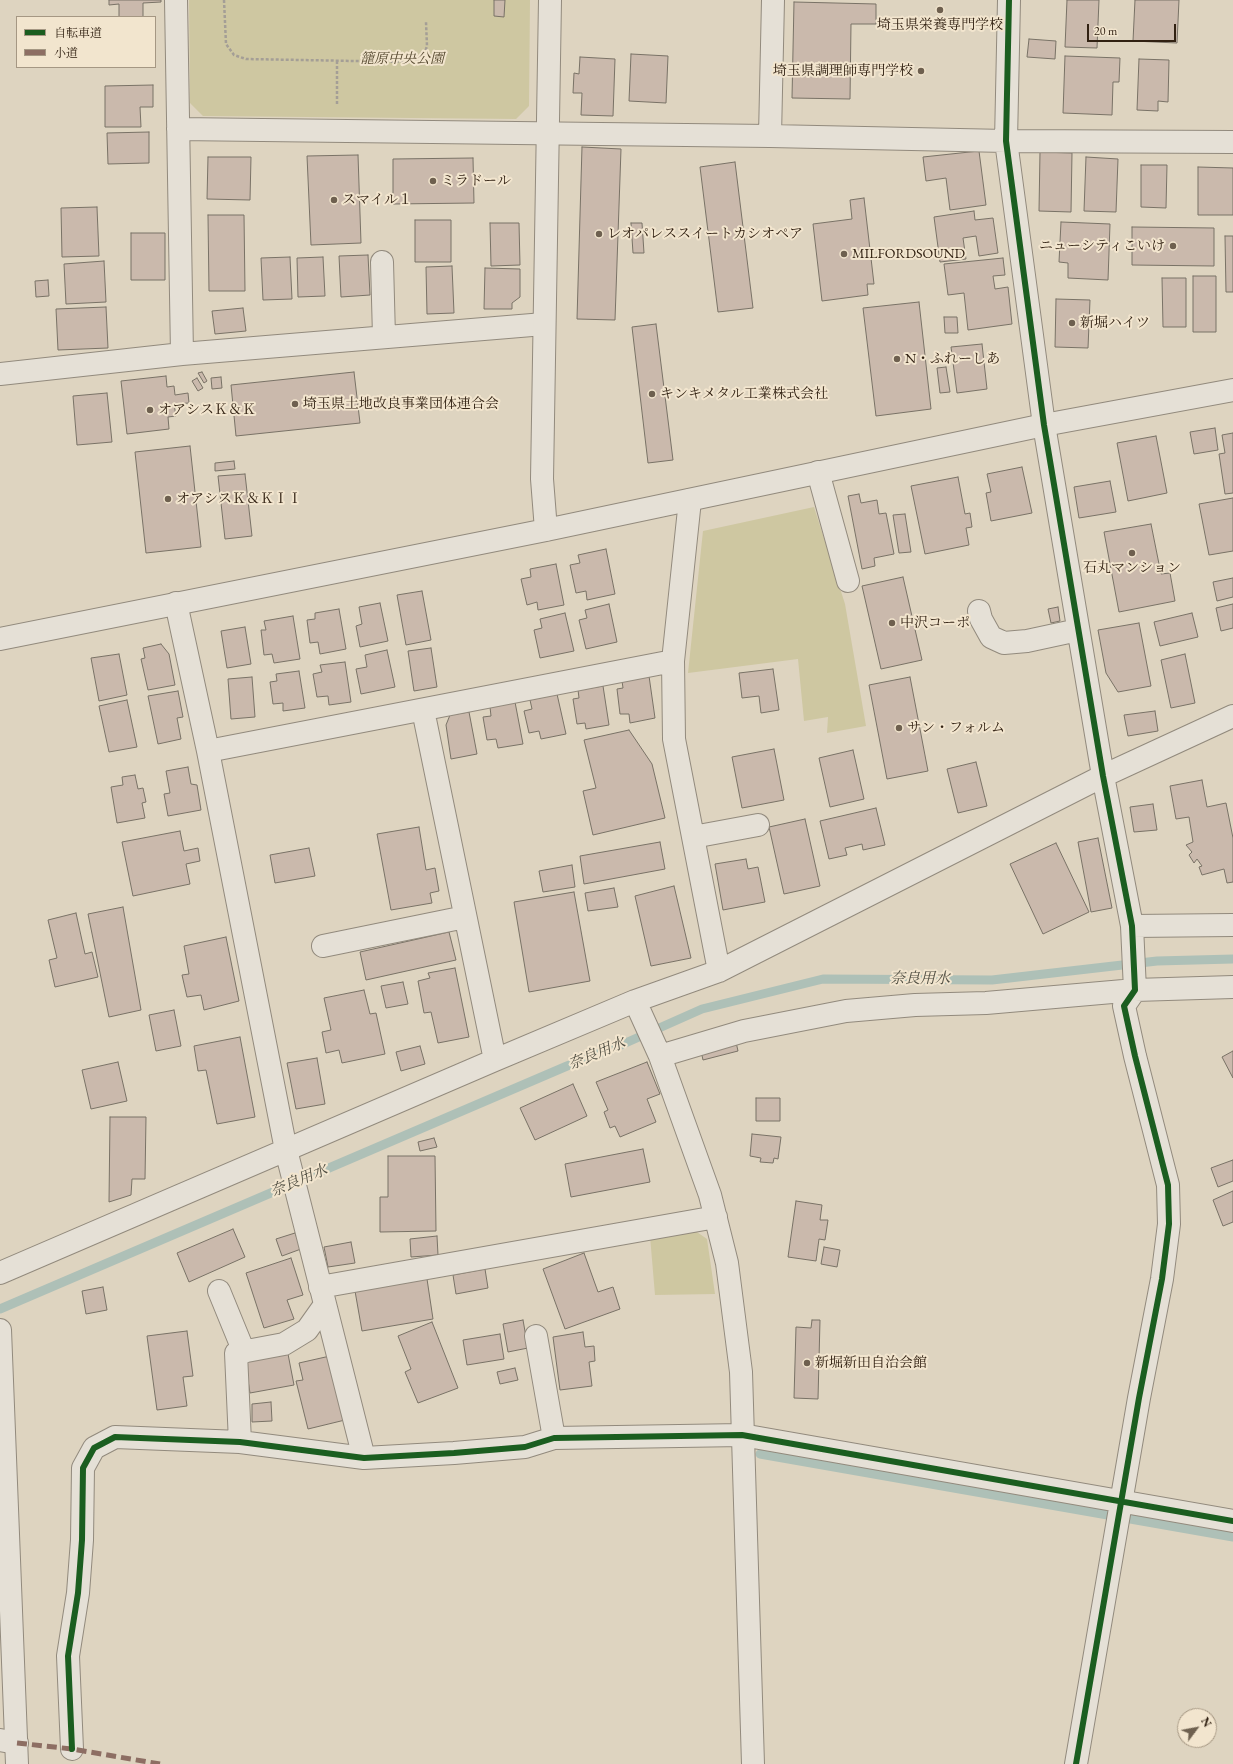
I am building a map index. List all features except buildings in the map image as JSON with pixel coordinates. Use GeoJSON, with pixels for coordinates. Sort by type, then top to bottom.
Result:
{"type":"FeatureCollection","features":[{"type":"Feature","properties":{"kind":"street"},"geometry":{"type":"LineString","coordinates":[[176,0],[182,354]]}},
{"type":"Feature","properties":{"kind":"street"},"geometry":{"type":"LineString","coordinates":[[546,530],[542,480],[550,0]]}},
{"type":"Feature","properties":{"kind":"street"},"geometry":{"type":"LineString","coordinates":[[770,136],[773,0]]}},
{"type":"Feature","properties":{"kind":"street"},"geometry":{"type":"LineString","coordinates":[[1009,0],[1006,141],[1044,425],[1103,776],[1132,926],[1135,990],[1124,1006],[1135,1056],[1168,1185],[1169,1224],[1162,1279],[1121,1502],[1076,1764]]}},
{"type":"Feature","properties":{"kind":"street"},"geometry":{"type":"LineString","coordinates":[[178,129],[770,136],[1006,141],[1233,142]]}},
{"type":"Feature","properties":{"kind":"street"},"geometry":{"type":"LineString","coordinates":[[382,262],[384,337]]}},
{"type":"Feature","properties":{"kind":"street"},"geometry":{"type":"LineString","coordinates":[[0,374],[182,354],[544,324]]}},
{"type":"Feature","properties":{"kind":"street"},"geometry":{"type":"LineString","coordinates":[[0,639],[546,530],[1044,425],[1233,390]]}},
{"type":"Feature","properties":{"kind":"street"},"geometry":{"type":"LineString","coordinates":[[818,472],[848,581]]}},
{"type":"Feature","properties":{"kind":"street"},"geometry":{"type":"LineString","coordinates":[[690,500],[673,661],[674,739],[718,971]]}},
{"type":"Feature","properties":{"kind":"street"},"geometry":{"type":"LineString","coordinates":[[176,603],[208,751],[286,1150],[364,1458]]}},
{"type":"Feature","properties":{"kind":"street"},"geometry":{"type":"LineString","coordinates":[[979,610],[981,619],[991,637],[1004,643],[1027,641],[1078,630]]}},
{"type":"Feature","properties":{"kind":"street"},"geometry":{"type":"LineString","coordinates":[[208,751],[673,661]]}},
{"type":"Feature","properties":{"kind":"street"},"geometry":{"type":"LineString","coordinates":[[423,710],[495,1060]]}},
{"type":"Feature","properties":{"kind":"street"},"geometry":{"type":"LineString","coordinates":[[0,1273],[635,1001],[718,971],[1103,776],[1233,716]]}},
{"type":"Feature","properties":{"kind":"street"},"geometry":{"type":"LineString","coordinates":[[693,837],[758,825]]}},
{"type":"Feature","properties":{"kind":"street"},"geometry":{"type":"LineString","coordinates":[[323,946],[465,917]]}},
{"type":"Feature","properties":{"kind":"street"},"geometry":{"type":"LineString","coordinates":[[1132,926],[1233,925]]}},
{"type":"Feature","properties":{"kind":"street"},"geometry":{"type":"LineString","coordinates":[[660,1056],[744,1031],[846,1011],[1135,990],[1233,987]]}},
{"type":"Feature","properties":{"kind":"street"},"geometry":{"type":"LineString","coordinates":[[635,1001],[660,1056],[710,1195],[727,1263],[741,1372],[753,1764]]}},
{"type":"Feature","properties":{"kind":"street"},"geometry":{"type":"LineString","coordinates":[[322,1297],[598,1236],[716,1217]]}},
{"type":"Feature","properties":{"kind":"street"},"geometry":{"type":"LineString","coordinates":[[219,1291],[244,1352]]}},
{"type":"Feature","properties":{"kind":"street"},"geometry":{"type":"LineString","coordinates":[[240,1442],[236,1353],[284,1344],[307,1330],[322,1297]]}},
{"type":"Feature","properties":{"kind":"street"},"geometry":{"type":"LineString","coordinates":[[0,1330],[11,1749]]}},
{"type":"Feature","properties":{"kind":"street"},"geometry":{"type":"LineString","coordinates":[[536,1336],[554,1438]]}},
{"type":"Feature","properties":{"kind":"street"},"geometry":{"type":"LineString","coordinates":[[72,1749],[68,1656],[78,1593],[82,1540],[83,1468],[94,1448],[115,1437],[240,1442],[364,1458],[524,1447],[554,1438],[742,1435],[1233,1521]]}},
{"type":"Feature","properties":{"kind":"path"},"geometry":{"type":"LineString","coordinates":[[224,0],[224,37],[226,44],[234,55],[246,59],[410,62],[417,60],[427,46],[426,22]]}},
{"type":"Feature","properties":{"kind":"path"},"geometry":{"type":"LineString","coordinates":[[337,60],[337,131]]}},
{"type":"Feature","properties":{"kind":"green space","name":"籠原中央公園"},"geometry":{"type":"Polygon","coordinates":[[[189,0],[530,0],[529,106],[516,119],[203,116],[190,103],[189,0]]]}},
{"type":"Feature","properties":{"kind":"green space"},"geometry":{"type":"Polygon","coordinates":[[[814,507],[845,604],[866,726],[827,733],[828,717],[804,721],[798,659],[688,673],[703,531],[814,507]]]}},
{"type":"Feature","properties":{"kind":"green space"},"geometry":{"type":"Polygon","coordinates":[[[694,1230],[707,1239],[715,1294],[655,1295],[650,1236],[694,1230]]]}},
{"type":"Feature","properties":{"kind":"waterway","name":"奈良用水"},"geometry":{"type":"LineString","coordinates":[[0,1309],[567,1066],[621,1045],[702,1009],[823,979],[992,980],[1157,961],[1233,959]]}},
{"type":"Feature","properties":{"kind":"waterway"},"geometry":{"type":"LineString","coordinates":[[760,1454],[1233,1537]]}},
{"type":"Feature","properties":{"kind":"marked path"},"geometry":{"type":"LineString","coordinates":[[17,1743],[72,1749],[160,1764]]}},
{"type":"Feature","properties":{"kind":"cycle path"},"geometry":{"type":"LineString","coordinates":[[1009,0],[1006,141],[1044,425],[1103,776],[1132,926],[1135,990],[1124,1006],[1135,1056],[1168,1185],[1169,1224],[1162,1279],[1139,1398],[1076,1764]]}},
{"type":"Feature","properties":{"kind":"cycle path"},"geometry":{"type":"LineString","coordinates":[[72,1749],[68,1656],[78,1593],[82,1540],[83,1468],[94,1448],[115,1437],[240,1442],[364,1458],[525,1447],[554,1438],[742,1435],[1233,1521]]}},
{"type":"Feature","properties":{"kind":"place","name":"埼玉県栄養専門学校"},"geometry":{"type":"Point","coordinates":[940,10]}},
{"type":"Feature","properties":{"kind":"place","name":"埼玉県調理師専門学校"},"geometry":{"type":"Point","coordinates":[921,71]}},
{"type":"Feature","properties":{"kind":"place","name":"ミラドール"},"geometry":{"type":"Point","coordinates":[433,181]}},
{"type":"Feature","properties":{"kind":"place","name":"スマイル１"},"geometry":{"type":"Point","coordinates":[334,200]}},
{"type":"Feature","properties":{"kind":"place","name":"レオパレススイートカシオペア"},"geometry":{"type":"Point","coordinates":[599,234]}},
{"type":"Feature","properties":{"kind":"place","name":"ニューシティこいけ"},"geometry":{"type":"Point","coordinates":[1173,246]}},
{"type":"Feature","properties":{"kind":"place","name":"MILFORDSOUND"},"geometry":{"type":"Point","coordinates":[844,254]}},
{"type":"Feature","properties":{"kind":"place","name":"新堀ハイツ"},"geometry":{"type":"Point","coordinates":[1072,323]}},
{"type":"Feature","properties":{"kind":"place","name":"N・ふれーしあ"},"geometry":{"type":"Point","coordinates":[897,359]}},
{"type":"Feature","properties":{"kind":"place","name":"キンキメタル工業株式会社"},"geometry":{"type":"Point","coordinates":[652,394]}},
{"type":"Feature","properties":{"kind":"place","name":"埼玉県土地改良事業団体連合会"},"geometry":{"type":"Point","coordinates":[295,404]}},
{"type":"Feature","properties":{"kind":"place","name":"オアシスＫ＆Ｋ"},"geometry":{"type":"Point","coordinates":[150,410]}},
{"type":"Feature","properties":{"kind":"place","name":"オアシスＫ＆ＫＩＩ"},"geometry":{"type":"Point","coordinates":[168,499]}},
{"type":"Feature","properties":{"kind":"place","name":"石丸マンション"},"geometry":{"type":"Point","coordinates":[1132,553]}},
{"type":"Feature","properties":{"kind":"place","name":"中沢コーポ"},"geometry":{"type":"Point","coordinates":[892,623]}},
{"type":"Feature","properties":{"kind":"place","name":"サン・フォルム"},"geometry":{"type":"Point","coordinates":[899,728]}},
{"type":"Feature","properties":{"kind":"place","name":"新堀新田自治会館"},"geometry":{"type":"Point","coordinates":[807,1363]}}]}
